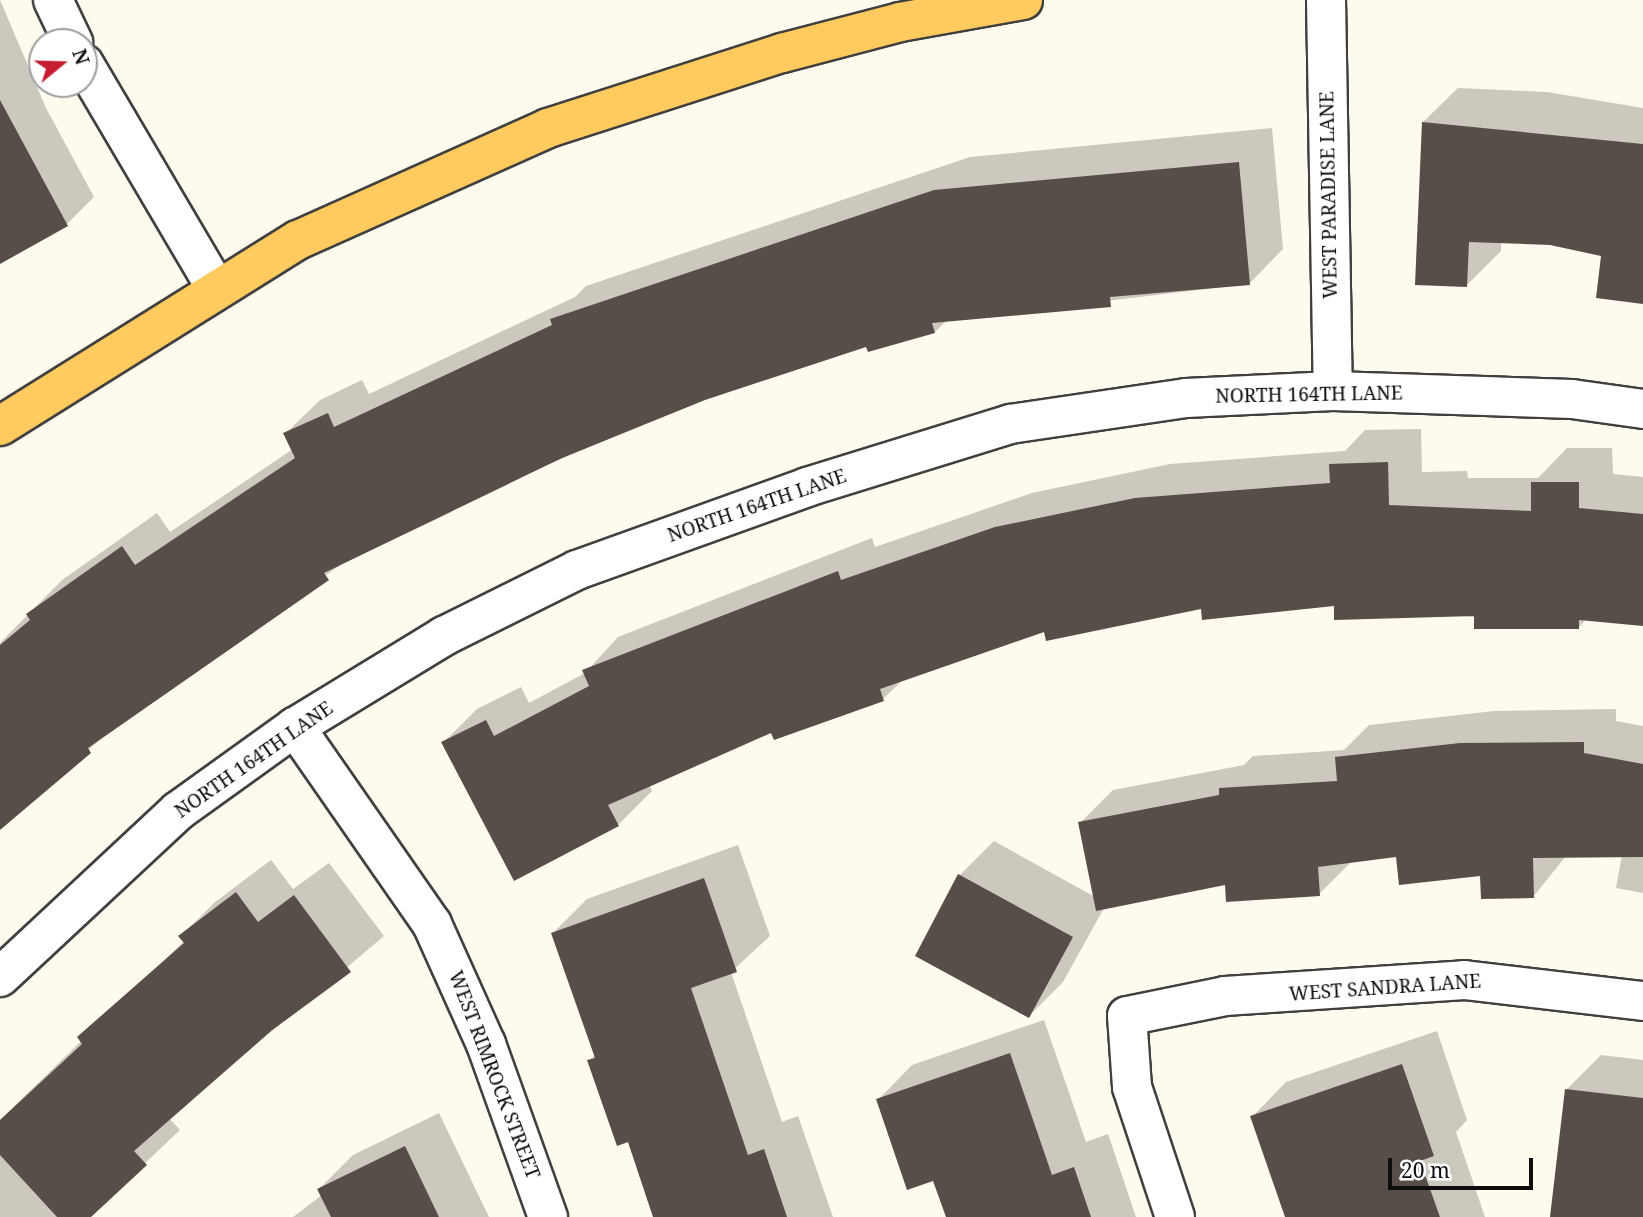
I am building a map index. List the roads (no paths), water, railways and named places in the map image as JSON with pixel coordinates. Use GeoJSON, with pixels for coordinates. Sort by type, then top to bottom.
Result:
{"type":"FeatureCollection","features":[{"type":"Feature","properties":{"kind":"main road"},"geometry":{"type":"LineString","coordinates":[[0,426],[215,286],[298,240],[548,128],[782,53],[900,22],[1023,0]]}},
{"type":"Feature","properties":{"kind":"street"},"geometry":{"type":"LineString","coordinates":[[53,0],[66,28]]}},
{"type":"Feature","properties":{"kind":"street","name":"WEST PARADISE LANE"},"geometry":{"type":"LineString","coordinates":[[1326,0],[1333,391]]}},
{"type":"Feature","properties":{"kind":"street"},"geometry":{"type":"LineString","coordinates":[[98,88],[215,286]]}},
{"type":"Feature","properties":{"kind":"street","name":"NORTH 164TH LANE"},"geometry":{"type":"LineString","coordinates":[[0,977],[178,811],[295,727],[493,606],[807,487],[1010,424],[1186,398],[1333,391],[1572,399],[1643,409]]}},
{"type":"Feature","properties":{"kind":"street","name":"WEST RIMROCK STREET"},"geometry":{"type":"LineString","coordinates":[[295,727],[432,923],[486,1044],[548,1217]]}},
{"type":"Feature","properties":{"kind":"street","name":"WEST SANDRA LANE"},"geometry":{"type":"LineString","coordinates":[[1175,1217],[1132,1087],[1127,1016],[1225,996],[1464,979],[1643,1001]]}}]}
